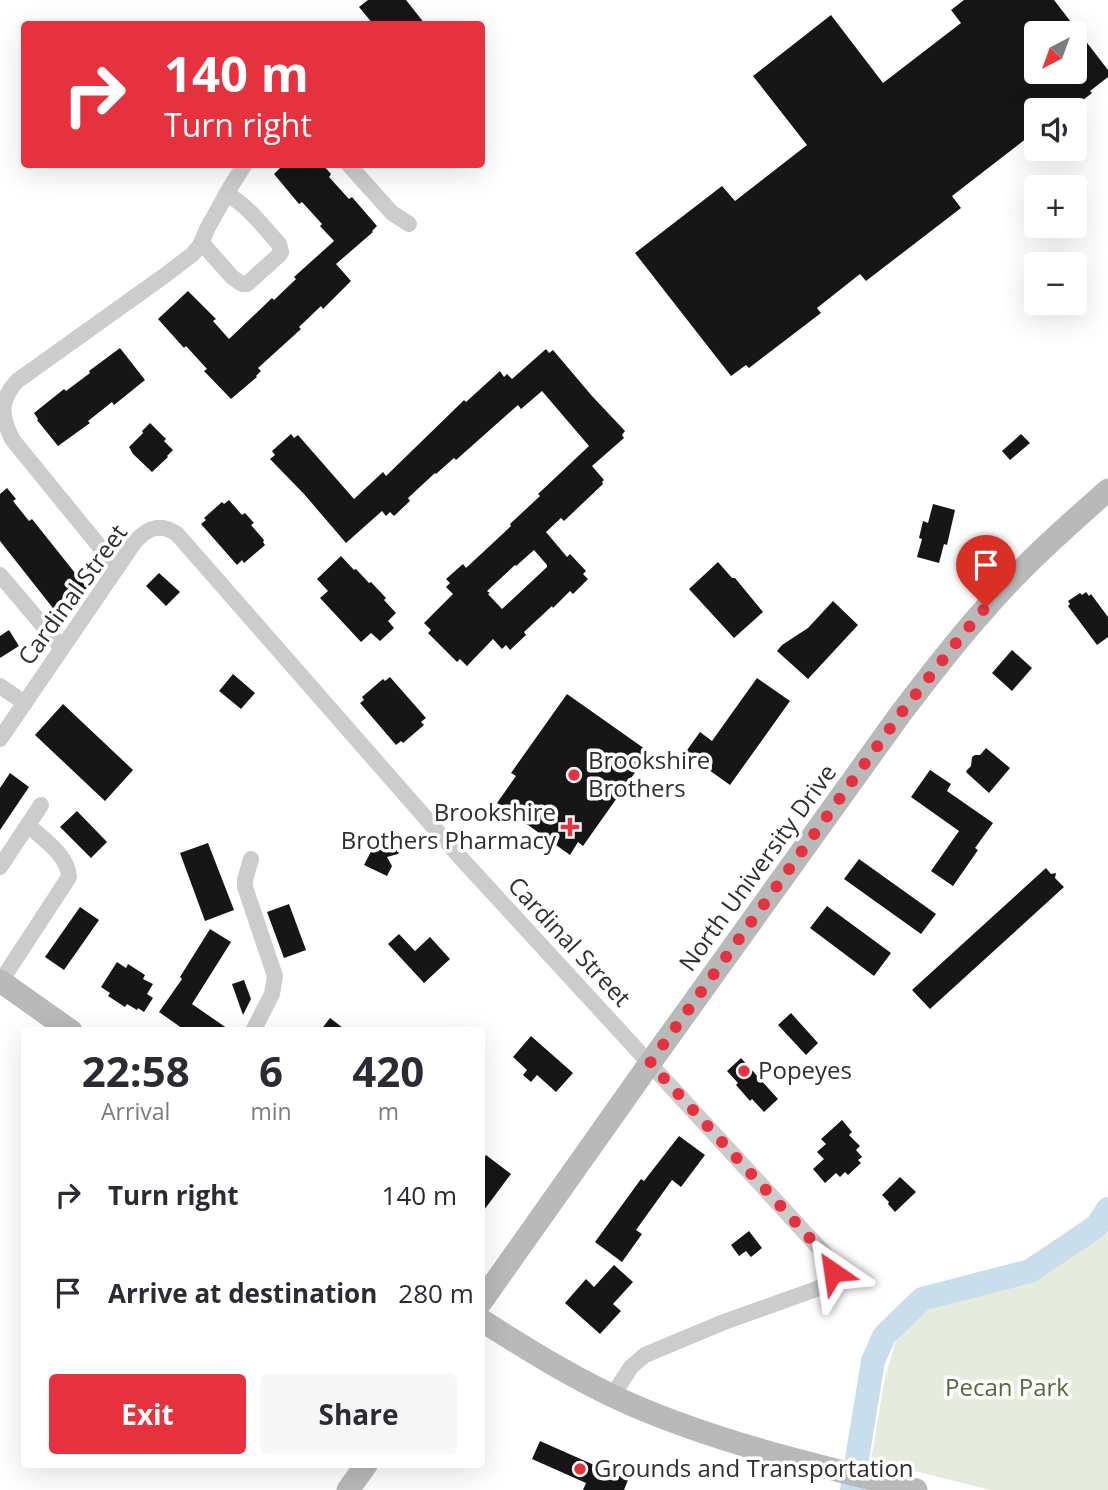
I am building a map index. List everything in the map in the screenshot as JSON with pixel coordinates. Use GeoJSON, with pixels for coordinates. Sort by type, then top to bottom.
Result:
{"type":"FeatureCollection","features":[{"type":"Feature","properties":{"kind":"main road","name":"North University Drive"},"geometry":{"type":"LineString","coordinates":[[485,1297],[901,713],[994,598],[1044,548],[1108,491]]}},
{"type":"Feature","properties":{"kind":"main road"},"geometry":{"type":"LineString","coordinates":[[0,981],[65,1027]]}},
{"type":"Feature","properties":{"kind":"main road"},"geometry":{"type":"LineString","coordinates":[[485,1323],[542,1359],[612,1396],[682,1426],[800,1462],[916,1490]]}},
{"type":"Feature","properties":{"kind":"main road"},"geometry":{"type":"LineString","coordinates":[[348,1490],[364,1468]]}},
{"type":"Feature","properties":{"kind":"street"},"geometry":{"type":"LineString","coordinates":[[119,565],[104,552],[12,439],[1,415],[1,399],[17,381],[185,261],[201,242],[242,168]]}},
{"type":"Feature","properties":{"kind":"street"},"geometry":{"type":"LineString","coordinates":[[352,168],[392,213],[410,224]]}},
{"type":"Feature","properties":{"kind":"street"},"geometry":{"type":"LineString","coordinates":[[201,242],[232,277],[242,284],[247,284],[279,255],[279,244],[234,197],[226,194]]}},
{"type":"Feature","properties":{"kind":"street","name":"Cardinal Street"},"geometry":{"type":"LineString","coordinates":[[0,739],[134,543],[151,529],[165,528],[177,534],[448,844],[832,1262],[833,1272],[828,1282],[819,1288],[645,1354],[631,1367],[612,1396]]}},
{"type":"Feature","properties":{"kind":"street"},"geometry":{"type":"LineString","coordinates":[[0,575],[62,648]]}},
{"type":"Feature","properties":{"kind":"street"},"geometry":{"type":"LineString","coordinates":[[0,686],[24,703]]}},
{"type":"Feature","properties":{"kind":"street"},"geometry":{"type":"LineString","coordinates":[[0,867],[41,805]]}},
{"type":"Feature","properties":{"kind":"street"},"geometry":{"type":"LineString","coordinates":[[0,981],[69,877],[63,860],[28,825]]}},
{"type":"Feature","properties":{"kind":"street"},"geometry":{"type":"LineString","coordinates":[[251,859],[245,880],[247,896],[275,976],[272,994],[255,1027]]}},
{"type":"Feature","properties":{"kind":"green space","name":"Pecan Park"},"geometry":{"type":"Polygon","coordinates":[[[1108,1233],[1108,1490],[990,1490],[871,1460],[884,1382],[895,1343],[922,1312],[935,1302],[1033,1279],[1108,1233]]]}},
{"type":"Feature","properties":{"kind":"building"},"geometry":{"type":"Polygon","coordinates":[[[368,0],[406,0],[423,21],[371,21],[359,7],[368,0]]]}},
{"type":"Feature","properties":{"kind":"building"},"geometry":{"type":"Polygon","coordinates":[[[964,0],[1054,0],[1070,21],[1024,21],[1024,84],[1087,84],[1087,43],[1108,70],[1108,77],[1086,98],[1024,98],[1024,140],[952,196],[961,208],[866,281],[860,274],[817,308],[821,313],[749,368],[746,365],[731,376],[635,253],[722,186],[735,201],[807,145],[753,76],[831,15],[883,83],[961,23],[951,10],[964,0]]]}},
{"type":"Feature","properties":{"kind":"building"},"geometry":{"type":"Polygon","coordinates":[[[280,168],[326,168],[331,174],[329,177],[349,199],[352,197],[377,226],[336,264],[351,281],[323,309],[321,306],[299,327],[301,329],[258,368],[261,371],[257,377],[231,399],[204,371],[207,369],[158,319],[188,291],[216,319],[213,321],[229,339],[272,298],[274,300],[296,279],[294,277],[334,241],[320,226],[322,224],[302,202],[299,204],[274,174],[280,168]]]}},
{"type":"Feature","properties":{"kind":"building"},"geometry":{"type":"Polygon","coordinates":[[[120,348],[145,380],[114,405],[112,402],[88,421],[90,423],[58,446],[34,413],[120,348]]]}},
{"type":"Feature","properties":{"kind":"building"},"geometry":{"type":"Polygon","coordinates":[[[546,349],[549,353],[553,350],[625,431],[622,435],[624,438],[592,466],[604,480],[603,484],[564,521],[561,518],[546,532],[567,557],[570,554],[586,571],[583,574],[588,579],[573,594],[570,591],[553,608],[552,606],[524,632],[526,635],[510,650],[506,645],[502,649],[493,639],[467,666],[460,659],[457,662],[428,633],[431,630],[424,623],[453,594],[446,587],[450,583],[446,579],[463,564],[466,568],[494,542],[540,496],[538,494],[589,446],[542,391],[521,409],[518,405],[456,460],[454,458],[435,473],[408,498],[410,501],[394,516],[390,512],[386,516],[382,511],[346,543],[270,459],[275,455],[272,451],[291,434],[294,438],[298,435],[354,499],[383,472],[386,476],[464,400],[466,402],[500,371],[504,377],[507,374],[512,379],[546,349]],[[534,550],[487,591],[490,593],[488,594],[502,609],[547,565],[534,550]]]}},
{"type":"Feature","properties":{"kind":"building"},"geometry":{"type":"Polygon","coordinates":[[[150,423],[173,450],[152,472],[129,447],[150,423]]]}},
{"type":"Feature","properties":{"kind":"building"},"geometry":{"type":"Polygon","coordinates":[[[1021,434],[1030,443],[1010,460],[1002,451],[1021,434]]]}},
{"type":"Feature","properties":{"kind":"building"},"geometry":{"type":"Polygon","coordinates":[[[7,488],[16,499],[13,501],[29,521],[32,519],[87,588],[56,612],[0,541],[0,494],[7,488]]]}},
{"type":"Feature","properties":{"kind":"building"},"geometry":{"type":"Polygon","coordinates":[[[229,500],[242,515],[245,513],[254,523],[251,525],[265,545],[244,563],[242,560],[237,565],[201,524],[222,502],[224,504],[229,500]]]}},
{"type":"Feature","properties":{"kind":"building"},"geometry":{"type":"Polygon","coordinates":[[[933,504],[955,510],[947,545],[944,544],[939,563],[917,557],[923,521],[928,523],[933,504]]]}},
{"type":"Feature","properties":{"kind":"building"},"geometry":{"type":"Polygon","coordinates":[[[341,556],[371,582],[396,613],[388,621],[394,628],[380,641],[371,633],[361,642],[320,598],[328,591],[317,579],[341,556]]]}},
{"type":"Feature","properties":{"kind":"building"},"geometry":{"type":"Polygon","coordinates":[[[718,562],[763,612],[734,638],[689,589],[718,562]]]}},
{"type":"Feature","properties":{"kind":"building"},"geometry":{"type":"Polygon","coordinates":[[[159,573],[180,592],[166,606],[146,586],[159,573]]]}},
{"type":"Feature","properties":{"kind":"building"},"geometry":{"type":"Polygon","coordinates":[[[1086,592],[1089,596],[1091,594],[1108,617],[1108,637],[1097,645],[1068,606],[1068,601],[1086,592]]]}},
{"type":"Feature","properties":{"kind":"building"},"geometry":{"type":"Polygon","coordinates":[[[833,601],[858,625],[808,679],[777,651],[808,628],[833,601]]]}},
{"type":"Feature","properties":{"kind":"building"},"geometry":{"type":"Polygon","coordinates":[[[9,630],[19,646],[0,658],[0,636],[9,630]]]}},
{"type":"Feature","properties":{"kind":"building"},"geometry":{"type":"Polygon","coordinates":[[[1012,650],[1032,668],[1012,691],[992,673],[1012,650]]]}},
{"type":"Feature","properties":{"kind":"building"},"geometry":{"type":"Polygon","coordinates":[[[233,674],[255,693],[241,709],[219,691],[233,674]]]}},
{"type":"Feature","properties":{"kind":"building"},"geometry":{"type":"Polygon","coordinates":[[[390,677],[426,718],[421,722],[424,725],[403,743],[401,741],[396,745],[360,703],[364,700],[362,697],[383,679],[385,681],[390,677]]]}},
{"type":"Feature","properties":{"kind":"building"},"geometry":{"type":"Polygon","coordinates":[[[757,678],[790,701],[730,785],[685,753],[700,732],[712,741],[757,678]]]}},
{"type":"Feature","properties":{"kind":"building","name":"Brookshire Brothers"},"geometry":{"type":"Polygon","coordinates":[[[567,694],[645,749],[636,761],[641,764],[583,846],[578,842],[570,855],[497,803],[516,776],[511,773],[567,694]]]}},
{"type":"Feature","properties":{"kind":"building"},"geometry":{"type":"Polygon","coordinates":[[[63,704],[133,770],[105,801],[35,735],[63,704]]]}},
{"type":"Feature","properties":{"kind":"building"},"geometry":{"type":"Polygon","coordinates":[[[986,748],[1010,768],[989,793],[966,771],[971,766],[972,757],[980,755],[986,748]]]}},
{"type":"Feature","properties":{"kind":"building"},"geometry":{"type":"Polygon","coordinates":[[[930,770],[951,784],[947,791],[993,823],[953,886],[931,871],[959,831],[911,797],[930,770]]]}},
{"type":"Feature","properties":{"kind":"building"},"geometry":{"type":"Polygon","coordinates":[[[10,773],[29,787],[0,830],[0,788],[10,773]]]}},
{"type":"Feature","properties":{"kind":"building"},"geometry":{"type":"Polygon","coordinates":[[[77,811],[107,842],[91,858],[60,827],[77,811]]]}},
{"type":"Feature","properties":{"kind":"building"},"geometry":{"type":"Polygon","coordinates":[[[381,832],[403,844],[398,854],[387,857],[392,866],[387,876],[364,865],[381,832]]]}},
{"type":"Feature","properties":{"kind":"building"},"geometry":{"type":"Polygon","coordinates":[[[208,843],[234,910],[205,921],[180,853],[208,843]]]}},
{"type":"Feature","properties":{"kind":"building"},"geometry":{"type":"Polygon","coordinates":[[[859,859],[936,914],[921,934],[844,879],[859,859]]]}},
{"type":"Feature","properties":{"kind":"building"},"geometry":{"type":"Polygon","coordinates":[[[1046,868],[1051,874],[1056,873],[1055,878],[1064,887],[930,1009],[912,990],[1046,868]]]}},
{"type":"Feature","properties":{"kind":"building"},"geometry":{"type":"Polygon","coordinates":[[[289,904],[306,950],[284,958],[267,912],[289,904]]]}},
{"type":"Feature","properties":{"kind":"building"},"geometry":{"type":"Polygon","coordinates":[[[827,906],[891,953],[874,976],[810,928],[827,906]]]}},
{"type":"Feature","properties":{"kind":"building"},"geometry":{"type":"Polygon","coordinates":[[[80,907],[99,920],[64,970],[45,957],[80,907]]]}},
{"type":"Feature","properties":{"kind":"building"},"geometry":{"type":"Polygon","coordinates":[[[210,929],[231,942],[192,1004],[225,1027],[180,1027],[159,1012],[182,979],[180,977],[210,929]]]}},
{"type":"Feature","properties":{"kind":"building"},"geometry":{"type":"Polygon","coordinates":[[[399,934],[415,951],[430,937],[450,959],[424,983],[388,944],[399,934]]]}},
{"type":"Feature","properties":{"kind":"building"},"geometry":{"type":"Polygon","coordinates":[[[117,962],[126,968],[128,964],[145,975],[143,979],[153,984],[147,994],[153,998],[144,1012],[127,1004],[125,1007],[108,996],[110,993],[101,987],[117,962]]]}},
{"type":"Feature","properties":{"kind":"building"},"geometry":{"type":"Polygon","coordinates":[[[244,980],[251,999],[243,1015],[232,984],[244,980]]]}},
{"type":"Feature","properties":{"kind":"building"},"geometry":{"type":"Polygon","coordinates":[[[791,1013],[818,1043],[806,1055],[778,1025],[791,1013]]]}},
{"type":"Feature","properties":{"kind":"building"},"geometry":{"type":"Polygon","coordinates":[[[330,1018],[342,1027],[323,1027],[330,1018]]]}},
{"type":"Feature","properties":{"kind":"building"},"geometry":{"type":"Polygon","coordinates":[[[531,1036],[573,1073],[556,1092],[537,1075],[531,1082],[523,1075],[527,1070],[513,1057],[531,1036]]]}},
{"type":"Feature","properties":{"kind":"building"},"geometry":{"type":"Polygon","coordinates":[[[741,1058],[778,1099],[764,1112],[752,1099],[750,1101],[727,1071],[741,1058]]]}},
{"type":"Feature","properties":{"kind":"building"},"geometry":{"type":"Polygon","coordinates":[[[842,1120],[852,1132],[849,1135],[860,1146],[856,1150],[862,1157],[858,1160],[861,1163],[848,1175],[845,1172],[840,1177],[836,1173],[825,1183],[813,1169],[824,1159],[817,1152],[826,1144],[821,1139],[842,1120]]]}},
{"type":"Feature","properties":{"kind":"building"},"geometry":{"type":"Polygon","coordinates":[[[679,1136],[705,1155],[681,1187],[672,1180],[636,1230],[642,1234],[622,1262],[595,1242],[641,1179],[644,1181],[679,1136]]]}},
{"type":"Feature","properties":{"kind":"building"},"geometry":{"type":"Polygon","coordinates":[[[485,1156],[511,1174],[485,1209],[485,1156]]]}},
{"type":"Feature","properties":{"kind":"building"},"geometry":{"type":"Polygon","coordinates":[[[900,1177],[916,1192],[895,1212],[882,1195],[900,1177]]]}},
{"type":"Feature","properties":{"kind":"building"},"geometry":{"type":"Polygon","coordinates":[[[749,1231],[762,1248],[751,1257],[746,1251],[739,1256],[731,1245],[749,1231]]]}},
{"type":"Feature","properties":{"kind":"building"},"geometry":{"type":"Polygon","coordinates":[[[614,1265],[633,1282],[613,1304],[621,1311],[600,1334],[565,1303],[586,1279],[594,1287],[614,1265]]]}},
{"type":"Feature","properties":{"kind":"building","name":"Grounds and Transportation"},"geometry":{"type":"Polygon","coordinates":[[[540,1441],[628,1480],[624,1490],[583,1490],[586,1483],[532,1459],[540,1441]]]}},
{"type":"Feature","properties":{"kind":"waterway"},"geometry":{"type":"LineString","coordinates":[[852,1490],[873,1361],[884,1336],[922,1299],[1030,1271],[1097,1226],[1108,1209]]}},
{"type":"Feature","properties":{"kind":"place","name":"Brookshire Brothers"},"geometry":{"type":"Point","coordinates":[574,775]}},
{"type":"Feature","properties":{"kind":"place","name":"Brookshire Brothers Pharmacy"},"geometry":{"type":"Point","coordinates":[570,827]}},
{"type":"Feature","properties":{"kind":"place","name":"Popeyes"},"geometry":{"type":"Point","coordinates":[744,1071]}},
{"type":"Feature","properties":{"kind":"place","name":"Grounds and Transportation"},"geometry":{"type":"Point","coordinates":[580,1469]}},
{"type":"Feature","properties":{"kind":"route"},"geometry":{"type":"LineString","coordinates":[[833,1272],[832,1262],[650,1063],[901,713],[986,607]]}}]}
